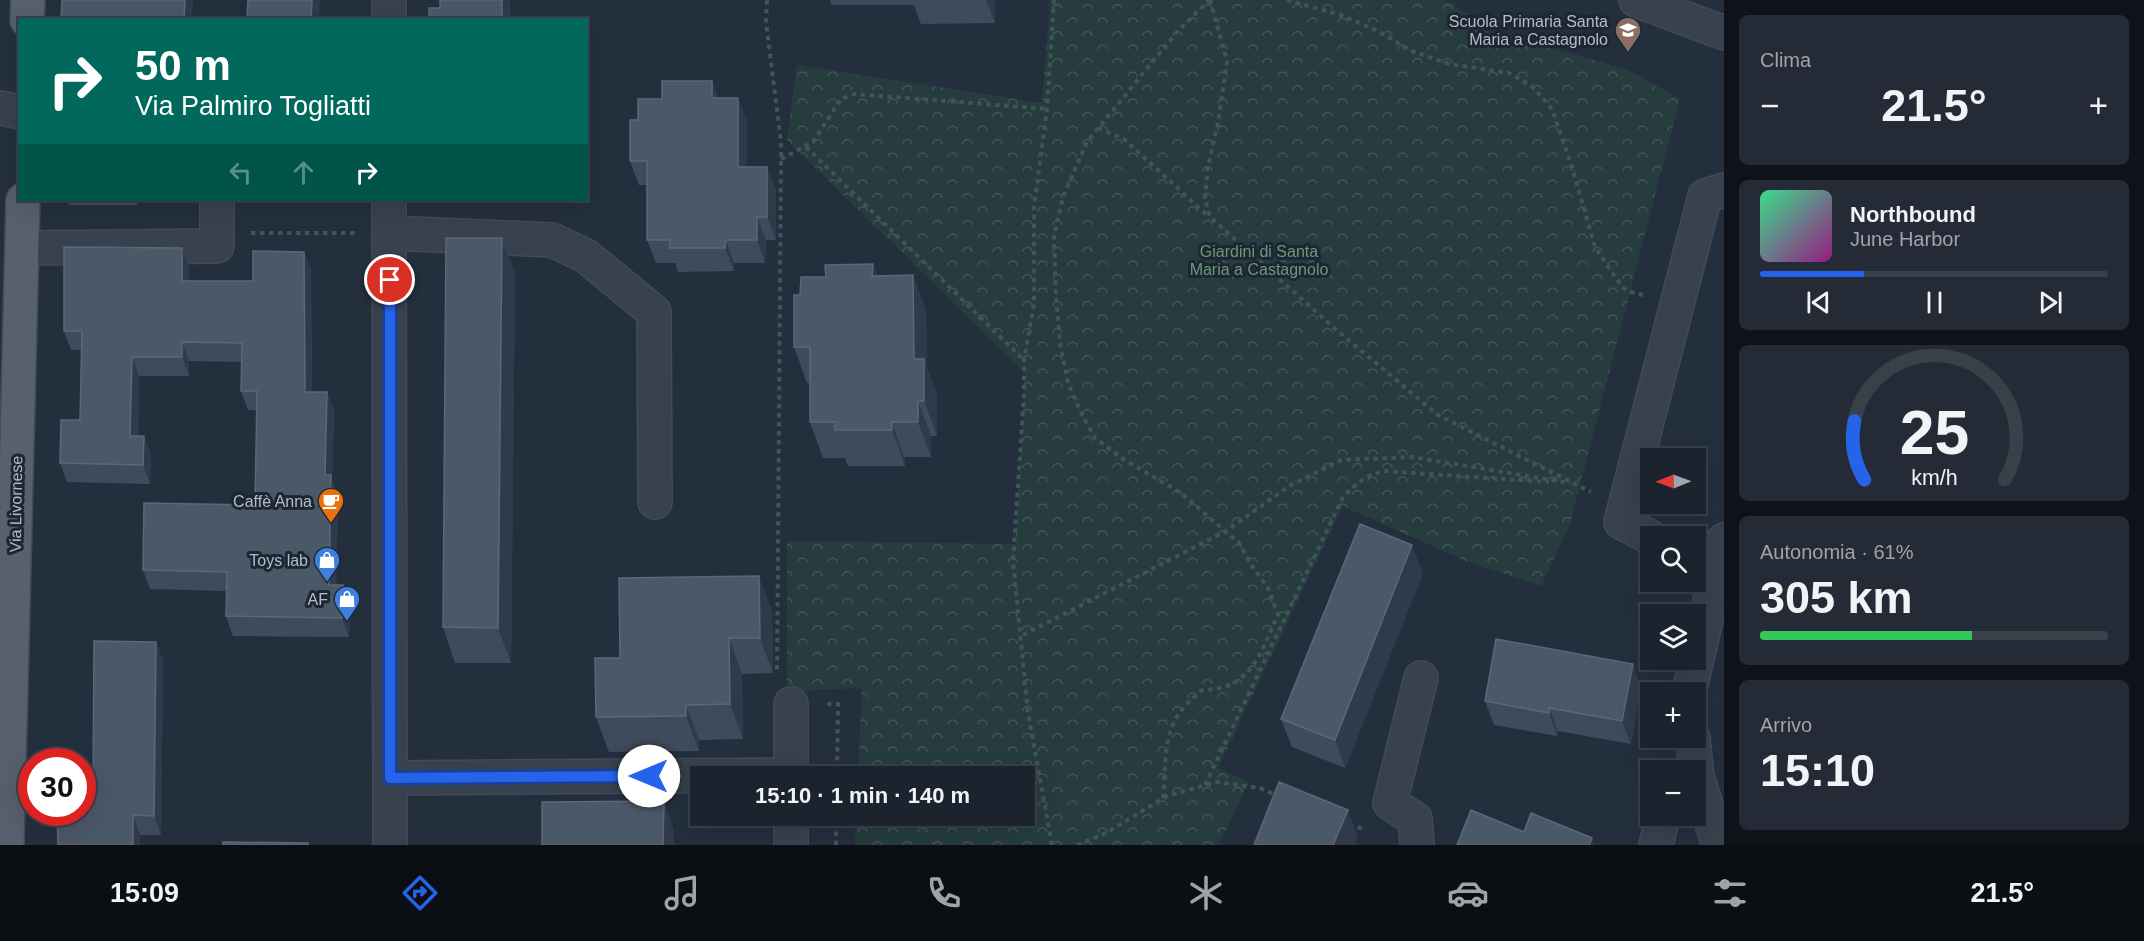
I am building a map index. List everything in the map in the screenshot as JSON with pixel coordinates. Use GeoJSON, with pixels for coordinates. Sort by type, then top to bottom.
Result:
{"type":"FeatureCollection","features":[{"type":"Feature","properties":{"kind":"main road"},"geometry":{"type":"LineString","coordinates":[[27,18],[28,0]]}},
{"type":"Feature","properties":{"kind":"main road","name":"Via Livornese"},"geometry":{"type":"LineString","coordinates":[[8,845],[8,504],[23,201]]}},
{"type":"Feature","properties":{"kind":"street"},"geometry":{"type":"LineString","coordinates":[[389,0],[389,18]]}},
{"type":"Feature","properties":{"kind":"street"},"geometry":{"type":"LineString","coordinates":[[1636,0],[1724,33]]}},
{"type":"Feature","properties":{"kind":"street"},"geometry":{"type":"LineString","coordinates":[[0,108],[18,112]]}},
{"type":"Feature","properties":{"kind":"street"},"geometry":{"type":"LineString","coordinates":[[1640,532],[1621,522],[1624,509],[1705,196],[1724,190]]}},
{"type":"Feature","properties":{"kind":"street"},"geometry":{"type":"LineString","coordinates":[[22,248],[217,246],[217,201]]}},
{"type":"Feature","properties":{"kind":"street"},"geometry":{"type":"LineString","coordinates":[[389,201],[390,845]]}},
{"type":"Feature","properties":{"kind":"street"},"geometry":{"type":"LineString","coordinates":[[390,233],[552,240],[586,256],[654,312],[655,502]]}},
{"type":"Feature","properties":{"kind":"street"},"geometry":{"type":"LineString","coordinates":[[1706,566],[1724,540]]}},
{"type":"Feature","properties":{"kind":"street"},"geometry":{"type":"LineString","coordinates":[[1690,682],[1703,592]]}},
{"type":"Feature","properties":{"kind":"street"},"geometry":{"type":"LineString","coordinates":[[1417,845],[1415,819],[1390,803],[1421,678]]}},
{"type":"Feature","properties":{"kind":"street"},"geometry":{"type":"LineString","coordinates":[[791,704],[791,766]]}},
{"type":"Feature","properties":{"kind":"street"},"geometry":{"type":"LineString","coordinates":[[1694,748],[1697,777],[1719,845]]}},
{"type":"Feature","properties":{"kind":"street"},"geometry":{"type":"LineString","coordinates":[[390,778],[690,777]]}},
{"type":"Feature","properties":{"kind":"street"},"geometry":{"type":"LineString","coordinates":[[790,845],[791,826]]}},
{"type":"Feature","properties":{"kind":"street"},"geometry":{"type":"LineString","coordinates":[[1656,845],[1660,826]]}},
{"type":"Feature","properties":{"kind":"path"},"geometry":{"type":"LineString","coordinates":[[767,0],[766,22],[781,142],[777,704],[838,704],[837,766]]}},
{"type":"Feature","properties":{"kind":"path"},"geometry":{"type":"LineString","coordinates":[[1052,845],[1028,713],[1013,562],[1024,360],[1034,304],[1034,207],[1047,109],[1054,0]]}},
{"type":"Feature","properties":{"kind":"path"},"geometry":{"type":"LineString","coordinates":[[1163,798],[1165,764],[1172,726],[1186,705],[1202,690],[1215,690],[1245,677],[1278,615],[1268,588],[1239,543],[1181,493],[1123,459],[1095,438],[1068,383],[1059,332],[1054,236],[1062,197],[1087,142],[1176,33],[1209,0],[1227,61],[1218,123],[1208,166],[1205,198],[1210,217]]}},
{"type":"Feature","properties":{"kind":"path"},"geometry":{"type":"LineString","coordinates":[[1287,0],[1341,15],[1380,32],[1409,50],[1449,64],[1509,73],[1533,87],[1552,110],[1571,164],[1595,248],[1609,270],[1622,287],[1630,292],[1678,303]]}},
{"type":"Feature","properties":{"kind":"path"},"geometry":{"type":"LineString","coordinates":[[781,159],[813,142],[841,99],[855,94],[1047,109]]}},
{"type":"Feature","properties":{"kind":"path"},"geometry":{"type":"LineString","coordinates":[[1098,128],[1124,139],[1334,328],[1438,415],[1624,509]]}},
{"type":"Feature","properties":{"kind":"path"},"geometry":{"type":"LineString","coordinates":[[806,147],[1024,360]]}},
{"type":"Feature","properties":{"kind":"path"},"geometry":{"type":"LineString","coordinates":[[218,232],[390,233]]}},
{"type":"Feature","properties":{"kind":"path"},"geometry":{"type":"LineString","coordinates":[[1023,635],[1226,531],[1291,485],[1341,460],[1412,457],[1574,483]]}},
{"type":"Feature","properties":{"kind":"path"},"geometry":{"type":"LineString","coordinates":[[1205,785],[1343,497],[1356,483],[1367,475],[1384,471],[1574,483]]}},
{"type":"Feature","properties":{"kind":"path"},"geometry":{"type":"LineString","coordinates":[[1077,845],[1106,833],[1163,798],[1217,782],[1260,788],[1282,797]]}},
{"type":"Feature","properties":{"kind":"path"},"geometry":{"type":"LineString","coordinates":[[1348,823],[1370,832]]}},
{"type":"Feature","properties":{"kind":"path"},"geometry":{"type":"LineString","coordinates":[[836,826],[836,845]]}},
{"type":"Feature","properties":{"kind":"green space","name":"Giardini di Santa Maria a Castagnolo"},"geometry":{"type":"Polygon","coordinates":[[[1050,0],[1442,0],[1453,3],[1487,31],[1626,69],[1680,99],[1570,524],[1541,586],[1468,562],[1343,506],[1218,768],[1249,782],[1219,845],[855,845],[856,826],[1035,826],[1035,766],[858,766],[862,688],[787,691],[787,541],[1015,544],[1025,373],[787,140],[797,65],[1042,103],[1050,0]]]}},
{"type":"Feature","properties":{"kind":"building"},"geometry":{"type":"Polygon","coordinates":[[[62,0],[185,0],[184,18],[61,18],[62,0]]]}},
{"type":"Feature","properties":{"kind":"building"},"geometry":{"type":"Polygon","coordinates":[[[248,0],[312,0],[311,18],[247,18],[248,0]]]}},
{"type":"Feature","properties":{"kind":"building"},"geometry":{"type":"Polygon","coordinates":[[[440,0],[502,0],[502,18],[429,18],[429,8],[440,8],[440,0]]]}},
{"type":"Feature","properties":{"kind":"building"},"geometry":{"type":"Polygon","coordinates":[[[662,81],[712,81],[712,98],[738,98],[738,167],[767,167],[767,217],[757,217],[757,240],[726,240],[725,248],[670,248],[670,240],[647,240],[647,161],[630,161],[630,120],[638,120],[638,99],[662,99],[662,81]]]}},
{"type":"Feature","properties":{"kind":"building"},"geometry":{"type":"Polygon","coordinates":[[[446,238],[502,238],[498,628],[443,627],[446,238]]]}},
{"type":"Feature","properties":{"kind":"building"},"geometry":{"type":"Polygon","coordinates":[[[64,247],[182,248],[182,281],[253,281],[253,251],[304,252],[305,392],[327,392],[325,475],[331,475],[329,585],[343,585],[342,618],[226,616],[227,572],[143,570],[144,503],[255,505],[257,391],[241,391],[242,343],[182,342],[182,357],[132,357],[130,436],[144,436],[143,465],[60,463],[61,420],[80,420],[82,331],[64,331],[64,247]]]}},
{"type":"Feature","properties":{"kind":"building"},"geometry":{"type":"Polygon","coordinates":[[[873,264],[872,276],[913,275],[914,359],[924,359],[924,401],[918,401],[918,422],[892,422],[892,430],[835,430],[835,422],[810,422],[810,347],[794,347],[794,295],[800,295],[801,277],[826,277],[825,265],[873,264]]]}},
{"type":"Feature","properties":{"kind":"building"},"geometry":{"type":"Polygon","coordinates":[[[1360,524],[1412,545],[1335,740],[1281,719],[1360,524]]]}},
{"type":"Feature","properties":{"kind":"building"},"geometry":{"type":"Polygon","coordinates":[[[759,576],[760,638],[729,638],[730,704],[686,705],[686,716],[596,717],[595,658],[620,658],[619,578],[759,576]]]}},
{"type":"Feature","properties":{"kind":"building"},"geometry":{"type":"Polygon","coordinates":[[[1496,639],[1633,664],[1622,721],[1549,708],[1549,713],[1485,701],[1496,639]]]}},
{"type":"Feature","properties":{"kind":"building"},"geometry":{"type":"Polygon","coordinates":[[[94,641],[156,642],[154,816],[133,815],[133,845],[58,845],[57,826],[96,826],[96,748],[93,748],[94,641]]]}},
{"type":"Feature","properties":{"kind":"building"},"geometry":{"type":"Polygon","coordinates":[[[1279,782],[1348,810],[1333,845],[1254,845],[1279,782]]]}},
{"type":"Feature","properties":{"kind":"building"},"geometry":{"type":"Polygon","coordinates":[[[664,801],[663,845],[542,845],[542,802],[664,801]]]}},
{"type":"Feature","properties":{"kind":"building"},"geometry":{"type":"Polygon","coordinates":[[[1471,810],[1524,832],[1531,813],[1592,838],[1589,845],[1457,845],[1471,810]]]}},
{"type":"Feature","properties":{"kind":"building"},"geometry":{"type":"Polygon","coordinates":[[[223,842],[308,843],[308,845],[223,845],[223,842]]]}},
{"type":"Feature","properties":{"kind":"place","name":"Scuola Primaria Santa Maria a Castagnolo"},"geometry":{"type":"Point","coordinates":[1628,53]}},
{"type":"Feature","properties":{"kind":"place","name":"Caffè Anna"},"geometry":{"type":"Point","coordinates":[331,524]}},
{"type":"Feature","properties":{"kind":"place","name":"Toys lab"},"geometry":{"type":"Point","coordinates":[327,583]}},
{"type":"Feature","properties":{"kind":"place","name":"AF"},"geometry":{"type":"Point","coordinates":[347,622]}},
{"type":"Feature","properties":{"kind":"route"},"geometry":{"type":"LineString","coordinates":[[390,280],[390,778],[649,776]]}}]}
